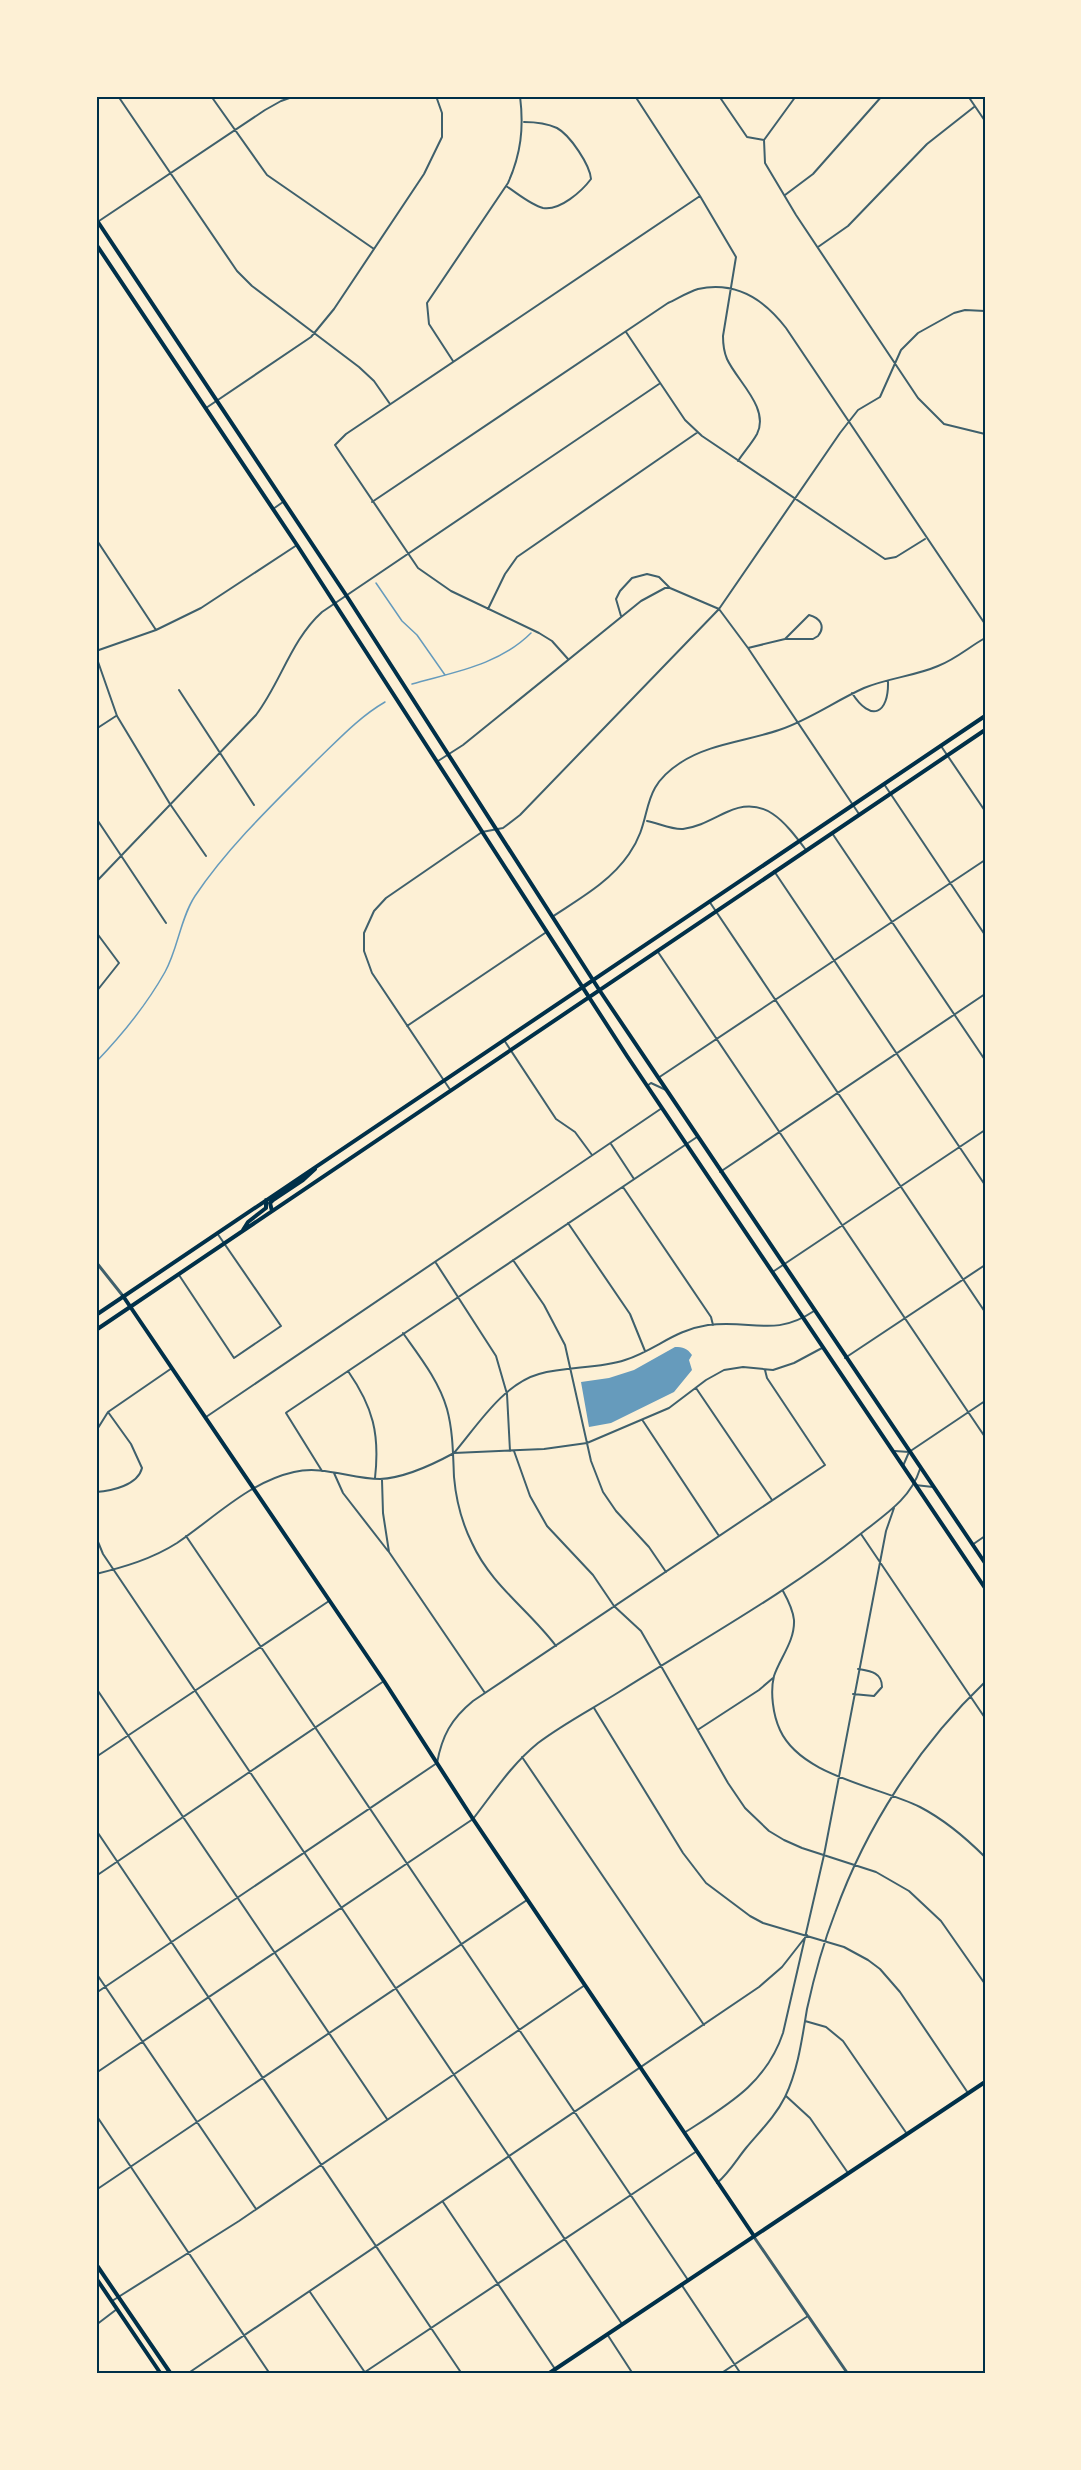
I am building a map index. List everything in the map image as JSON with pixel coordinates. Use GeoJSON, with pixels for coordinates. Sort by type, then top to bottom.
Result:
{"type":"FeatureCollection","features":[{"type":"Feature","properties":{"kind":"main road"},"geometry":{"type":"LineString","coordinates":[[97,221],[346,595],[552,917],[720,1172],[985,1563]]}},
{"type":"Feature","properties":{"kind":"main road"},"geometry":{"type":"LineString","coordinates":[[96,244],[438,761],[545,933],[771,1273],[985,1588]]}},
{"type":"Feature","properties":{"kind":"main road"},"geometry":{"type":"LineString","coordinates":[[96,1315],[985,716]]}},
{"type":"Feature","properties":{"kind":"main road"},"geometry":{"type":"LineString","coordinates":[[96,1330],[985,729]]}},
{"type":"Feature","properties":{"kind":"main road"},"geometry":{"type":"LineString","coordinates":[[272,1211],[270,1203],[312,1173],[317,1166]]}},
{"type":"Feature","properties":{"kind":"main road"},"geometry":{"type":"LineString","coordinates":[[242,1232],[248,1222],[266,1208],[266,1200]]}},
{"type":"Feature","properties":{"kind":"main road"},"geometry":{"type":"LineString","coordinates":[[123,1296],[754,2236]]}},
{"type":"Feature","properties":{"kind":"main road"},"geometry":{"type":"LineString","coordinates":[[548,2374],[968,2092],[985,2084]]}},
{"type":"Feature","properties":{"kind":"main road"},"geometry":{"type":"LineString","coordinates":[[96,2264],[171,2374]]}},
{"type":"Feature","properties":{"kind":"main road"},"geometry":{"type":"LineString","coordinates":[[96,2278],[161,2374]]}},
{"type":"Feature","properties":{"kind":"street"},"geometry":{"type":"LineString","coordinates":[[118,96],[237,271],[252,286],[359,367],[374,381],[390,404]]}},
{"type":"Feature","properties":{"kind":"street"},"geometry":{"type":"LineString","coordinates":[[211,96],[267,175],[374,249]]}},
{"type":"Feature","properties":{"kind":"street"},"geometry":{"type":"LineString","coordinates":[[97,221],[281,101],[295,96]]}},
{"type":"Feature","properties":{"kind":"street"},"geometry":{"type":"LineString","coordinates":[[206,408],[315,333],[424,174],[442,137],[442,113],[436,96]]}},
{"type":"Feature","properties":{"kind":"street"},"geometry":{"type":"LineString","coordinates":[[454,362],[429,324],[427,303],[506,186],[517,164],[524,122],[520,96]]}},
{"type":"Feature","properties":{"kind":"street"},"geometry":{"type":"LineString","coordinates":[[635,96],[713,216],[736,257],[723,336],[724,348],[728,360],[760,415],[757,434],[738,461]]}},
{"type":"Feature","properties":{"kind":"street"},"geometry":{"type":"LineString","coordinates":[[719,96],[747,137],[764,140]]}},
{"type":"Feature","properties":{"kind":"street"},"geometry":{"type":"LineString","coordinates":[[796,96],[764,140],[765,163],[918,398],[944,424],[985,434]]}},
{"type":"Feature","properties":{"kind":"street"},"geometry":{"type":"LineString","coordinates":[[785,195],[813,174],[882,96]]}},
{"type":"Feature","properties":{"kind":"street"},"geometry":{"type":"LineString","coordinates":[[968,96],[985,121]]}},
{"type":"Feature","properties":{"kind":"street"},"geometry":{"type":"LineString","coordinates":[[818,247],[848,226],[927,144],[974,107]]}},
{"type":"Feature","properties":{"kind":"street"},"geometry":{"type":"LineString","coordinates":[[506,186],[539,207],[546,208],[569,199],[591,179],[584,158],[558,129],[539,123],[524,122]]}},
{"type":"Feature","properties":{"kind":"street"},"geometry":{"type":"LineString","coordinates":[[568,659],[552,641],[451,591],[418,568],[336,447],[337,442],[700,196]]}},
{"type":"Feature","properties":{"kind":"street"},"geometry":{"type":"LineString","coordinates":[[372,502],[668,303],[697,289],[732,288],[745,292],[777,316],[985,624]]}},
{"type":"Feature","properties":{"kind":"street"},"geometry":{"type":"LineString","coordinates":[[451,1091],[366,960],[363,943],[366,927],[374,911],[386,898],[482,832],[497,831],[520,815],[719,609],[858,410],[880,397],[902,350],[918,333],[935,322],[965,310],[985,311]]}},
{"type":"Feature","properties":{"kind":"street"},"geometry":{"type":"LineString","coordinates":[[626,332],[685,420],[738,461],[885,559],[896,557],[926,538]]}},
{"type":"Feature","properties":{"kind":"street"},"geometry":{"type":"LineString","coordinates":[[96,882],[266,702],[306,629],[322,612],[659,384]]}},
{"type":"Feature","properties":{"kind":"street"},"geometry":{"type":"LineString","coordinates":[[488,609],[505,574],[517,557],[698,432]]}},
{"type":"Feature","properties":{"kind":"street"},"geometry":{"type":"LineString","coordinates":[[273,509],[284,501]]}},
{"type":"Feature","properties":{"kind":"street"},"geometry":{"type":"LineString","coordinates":[[96,539],[156,630]]}},
{"type":"Feature","properties":{"kind":"street"},"geometry":{"type":"LineString","coordinates":[[96,651],[156,630],[226,593],[297,545]]}},
{"type":"Feature","properties":{"kind":"street"},"geometry":{"type":"LineString","coordinates":[[621,616],[616,599],[620,591],[632,578],[647,574],[659,577],[670,588],[719,609],[748,648],[859,814]]}},
{"type":"Feature","properties":{"kind":"street"},"geometry":{"type":"LineString","coordinates":[[438,761],[621,616],[657,591],[670,588]]}},
{"type":"Feature","properties":{"kind":"street"},"geometry":{"type":"LineString","coordinates":[[748,648],[785,639],[818,636],[822,627],[820,621],[809,615],[785,639]]}},
{"type":"Feature","properties":{"kind":"street"},"geometry":{"type":"LineString","coordinates":[[552,917],[619,867],[630,852],[646,821],[649,798],[654,786],[662,776],[682,761],[710,750],[781,729],[852,693],[937,667],[954,659],[985,638]]}},
{"type":"Feature","properties":{"kind":"street"},"geometry":{"type":"LineString","coordinates":[[96,656],[117,716],[170,804],[206,856]]}},
{"type":"Feature","properties":{"kind":"street"},"geometry":{"type":"LineString","coordinates":[[852,693],[861,706],[867,710],[876,710],[888,700],[888,681]]}},
{"type":"Feature","properties":{"kind":"street"},"geometry":{"type":"LineString","coordinates":[[179,690],[254,805]]}},
{"type":"Feature","properties":{"kind":"street"},"geometry":{"type":"LineString","coordinates":[[96,729],[117,716]]}},
{"type":"Feature","properties":{"kind":"street"},"geometry":{"type":"LineString","coordinates":[[941,746],[985,811]]}},
{"type":"Feature","properties":{"kind":"street"},"geometry":{"type":"LineString","coordinates":[[884,784],[985,935]]}},
{"type":"Feature","properties":{"kind":"street"},"geometry":{"type":"LineString","coordinates":[[646,821],[681,830],[708,823],[729,811],[747,805],[756,806],[781,819],[806,850]]}},
{"type":"Feature","properties":{"kind":"street"},"geometry":{"type":"LineString","coordinates":[[96,818],[166,923]]}},
{"type":"Feature","properties":{"kind":"street"},"geometry":{"type":"LineString","coordinates":[[832,832],[985,1060]]}},
{"type":"Feature","properties":{"kind":"street"},"geometry":{"type":"LineString","coordinates":[[658,1078],[985,860]]}},
{"type":"Feature","properties":{"kind":"street"},"geometry":{"type":"LineString","coordinates":[[774,872],[832,962],[985,1185]]}},
{"type":"Feature","properties":{"kind":"street"},"geometry":{"type":"LineString","coordinates":[[709,901],[985,1312]]}},
{"type":"Feature","properties":{"kind":"street"},"geometry":{"type":"LineString","coordinates":[[96,932],[119,963],[96,992]]}},
{"type":"Feature","properties":{"kind":"street"},"geometry":{"type":"LineString","coordinates":[[407,1026],[545,933]]}},
{"type":"Feature","properties":{"kind":"street"},"geometry":{"type":"LineString","coordinates":[[658,952],[985,1437]]}},
{"type":"Feature","properties":{"kind":"street"},"geometry":{"type":"LineString","coordinates":[[720,1172],[985,994]]}},
{"type":"Feature","properties":{"kind":"street"},"geometry":{"type":"LineString","coordinates":[[504,1041],[556,1119],[575,1132],[592,1155]]}},
{"type":"Feature","properties":{"kind":"street"},"geometry":{"type":"LineString","coordinates":[[647,1086],[651,1083],[667,1091]]}},
{"type":"Feature","properties":{"kind":"street"},"geometry":{"type":"LineString","coordinates":[[206,1417],[662,1108]]}},
{"type":"Feature","properties":{"kind":"street"},"geometry":{"type":"LineString","coordinates":[[771,1273],[985,1130]]}},
{"type":"Feature","properties":{"kind":"street"},"geometry":{"type":"LineString","coordinates":[[322,1471],[286,1413],[697,1137]]}},
{"type":"Feature","properties":{"kind":"street"},"geometry":{"type":"LineString","coordinates":[[610,1143],[634,1179]]}},
{"type":"Feature","properties":{"kind":"street"},"geometry":{"type":"LineString","coordinates":[[623,1187],[711,1317],[713,1325]]}},
{"type":"Feature","properties":{"kind":"street"},"geometry":{"type":"LineString","coordinates":[[568,1223],[630,1314],[645,1351]]}},
{"type":"Feature","properties":{"kind":"street"},"geometry":{"type":"LineString","coordinates":[[179,1274],[234,1358],[281,1326],[217,1233]]}},
{"type":"Feature","properties":{"kind":"street"},"geometry":{"type":"LineString","coordinates":[[513,1260],[558,1328],[565,1345],[593,1467],[603,1492],[616,1511],[649,1547],[666,1572]]}},
{"type":"Feature","properties":{"kind":"street"},"geometry":{"type":"LineString","coordinates":[[96,1262],[123,1296]]}},
{"type":"Feature","properties":{"kind":"street"},"geometry":{"type":"LineString","coordinates":[[436,1263],[496,1356],[507,1394],[510,1451]]}},
{"type":"Feature","properties":{"kind":"street"},"geometry":{"type":"LineString","coordinates":[[845,1358],[985,1265]]}},
{"type":"Feature","properties":{"kind":"street"},"geometry":{"type":"LineString","coordinates":[[454,1454],[507,1394],[522,1382],[538,1374],[614,1363],[645,1351],[680,1332],[713,1325],[773,1328],[803,1319],[814,1311]]}},
{"type":"Feature","properties":{"kind":"street"},"geometry":{"type":"LineString","coordinates":[[403,1333],[441,1392],[447,1409],[460,1511],[477,1555],[496,1582],[540,1625],[556,1646]]}},
{"type":"Feature","properties":{"kind":"street"},"geometry":{"type":"LineString","coordinates":[[96,1574],[147,1559],[186,1536],[254,1489],[292,1472],[322,1471],[382,1479],[415,1471],[454,1454],[552,1449],[587,1443],[678,1402],[724,1370],[743,1367],[773,1370],[794,1363],[822,1348]]}},
{"type":"Feature","properties":{"kind":"street"},"geometry":{"type":"LineString","coordinates":[[96,1448],[98,1428],[108,1412],[173,1368]]}},
{"type":"Feature","properties":{"kind":"street"},"geometry":{"type":"LineString","coordinates":[[96,1993],[437,1763],[442,1741],[449,1725],[462,1710],[485,1693],[825,1465],[767,1378],[765,1370]]}},
{"type":"Feature","properties":{"kind":"street"},"geometry":{"type":"LineString","coordinates":[[348,1371],[363,1395],[374,1425],[377,1439],[375,1478]]}},
{"type":"Feature","properties":{"kind":"street"},"geometry":{"type":"LineString","coordinates":[[696,1388],[772,1500]]}},
{"type":"Feature","properties":{"kind":"street"},"geometry":{"type":"LineString","coordinates":[[903,1467],[909,1452],[985,1401]]}},
{"type":"Feature","properties":{"kind":"street"},"geometry":{"type":"LineString","coordinates":[[96,1492],[134,1481],[140,1475],[142,1468],[131,1444],[108,1412]]}},
{"type":"Feature","properties":{"kind":"street"},"geometry":{"type":"LineString","coordinates":[[642,1420],[719,1536]]}},
{"type":"Feature","properties":{"kind":"street"},"geometry":{"type":"LineString","coordinates":[[892,1450],[909,1452]]}},
{"type":"Feature","properties":{"kind":"street"},"geometry":{"type":"LineString","coordinates":[[514,1451],[530,1496],[547,1526],[593,1575],[614,1606],[640,1631],[737,1798],[756,1819],[784,1840],[824,1856],[856,1865],[895,1882],[919,1898],[941,1921],[985,1984]]}},
{"type":"Feature","properties":{"kind":"street"},"geometry":{"type":"LineString","coordinates":[[96,2073],[473,1819],[522,1756],[562,1726],[783,1590],[861,1534],[895,1506],[915,1485],[920,1468]]}},
{"type":"Feature","properties":{"kind":"street"},"geometry":{"type":"LineString","coordinates":[[334,1473],[343,1493],[389,1552],[485,1693]]}},
{"type":"Feature","properties":{"kind":"street"},"geometry":{"type":"LineString","coordinates":[[382,1479],[383,1513],[389,1552]]}},
{"type":"Feature","properties":{"kind":"street"},"geometry":{"type":"LineString","coordinates":[[915,1485],[933,1487]]}},
{"type":"Feature","properties":{"kind":"street"},"geometry":{"type":"LineString","coordinates":[[684,2133],[742,2094],[766,2070],[783,2033],[824,1856],[879,1563],[886,1531],[895,1506]]}},
{"type":"Feature","properties":{"kind":"street"},"geometry":{"type":"LineString","coordinates":[[861,1534],[985,1718]]}},
{"type":"Feature","properties":{"kind":"street"},"geometry":{"type":"LineString","coordinates":[[186,1536],[688,2280]]}},
{"type":"Feature","properties":{"kind":"street"},"geometry":{"type":"LineString","coordinates":[[972,1545],[985,1536]]}},
{"type":"Feature","properties":{"kind":"street"},"geometry":{"type":"LineString","coordinates":[[96,1537],[113,1569],[622,2324]]}},
{"type":"Feature","properties":{"kind":"street"},"geometry":{"type":"LineString","coordinates":[[783,1590],[790,1605],[794,1628],[774,1677],[773,1702],[776,1718],[789,1745],[815,1766],[894,1795],[933,1814],[985,1857]]}},
{"type":"Feature","properties":{"kind":"street"},"geometry":{"type":"LineString","coordinates":[[96,1757],[329,1600]]}},
{"type":"Feature","properties":{"kind":"street"},"geometry":{"type":"LineString","coordinates":[[853,1694],[874,1696],[882,1687],[880,1678],[874,1671],[858,1669]]}},
{"type":"Feature","properties":{"kind":"street"},"geometry":{"type":"LineString","coordinates":[[699,1730],[759,1690],[774,1677]]}},
{"type":"Feature","properties":{"kind":"street"},"geometry":{"type":"LineString","coordinates":[[96,1876],[384,1682]]}},
{"type":"Feature","properties":{"kind":"street"},"geometry":{"type":"LineString","coordinates":[[717,2183],[763,2130],[785,2096],[796,2066],[825,1941],[837,1906],[856,1865],[894,1795],[923,1752],[970,1696],[985,1682]]}},
{"type":"Feature","properties":{"kind":"street"},"geometry":{"type":"LineString","coordinates":[[96,1688],[387,2119]]}},
{"type":"Feature","properties":{"kind":"street"},"geometry":{"type":"LineString","coordinates":[[594,1708],[683,1853],[706,1882],[750,1916],[763,1923],[825,1941],[856,1952],[868,1960],[891,1980],[968,2092]]}},
{"type":"Feature","properties":{"kind":"street"},"geometry":{"type":"LineString","coordinates":[[522,1756],[704,2025]]}},
{"type":"Feature","properties":{"kind":"street"},"geometry":{"type":"LineString","coordinates":[[96,1830],[462,2374]]}},
{"type":"Feature","properties":{"kind":"street"},"geometry":{"type":"LineString","coordinates":[[96,2190],[527,1900]]}},
{"type":"Feature","properties":{"kind":"street"},"geometry":{"type":"LineString","coordinates":[[187,2374],[771,1978],[807,1935]]}},
{"type":"Feature","properties":{"kind":"street"},"geometry":{"type":"LineString","coordinates":[[96,1973],[256,2210]]}},
{"type":"Feature","properties":{"kind":"street"},"geometry":{"type":"LineString","coordinates":[[112,2301],[256,2210],[585,1985]]}},
{"type":"Feature","properties":{"kind":"street"},"geometry":{"type":"LineString","coordinates":[[805,2021],[826,2027],[843,2041],[907,2134]]}},
{"type":"Feature","properties":{"kind":"street"},"geometry":{"type":"LineString","coordinates":[[785,2096],[810,2118],[848,2173]]}},
{"type":"Feature","properties":{"kind":"street"},"geometry":{"type":"LineString","coordinates":[[96,2115],[270,2374]]}},
{"type":"Feature","properties":{"kind":"street"},"geometry":{"type":"LineString","coordinates":[[310,2291],[364,2373],[697,2151]]}},
{"type":"Feature","properties":{"kind":"street"},"geometry":{"type":"LineString","coordinates":[[442,2202],[555,2369]]}},
{"type":"Feature","properties":{"kind":"street"},"geometry":{"type":"LineString","coordinates":[[754,2236],[848,2374]]}},
{"type":"Feature","properties":{"kind":"street"},"geometry":{"type":"LineString","coordinates":[[681,2284],[741,2374]]}},
{"type":"Feature","properties":{"kind":"street"},"geometry":{"type":"LineString","coordinates":[[96,2325],[117,2309]]}},
{"type":"Feature","properties":{"kind":"street"},"geometry":{"type":"LineString","coordinates":[[720,2374],[808,2315]]}},
{"type":"Feature","properties":{"kind":"street"},"geometry":{"type":"LineString","coordinates":[[607,2334],[633,2374]]}},
{"type":"Feature","properties":{"kind":"water"},"geometry":{"type":"Polygon","coordinates":[[[675,1347],[685,1348],[692,1355],[689,1360],[692,1370],[674,1392],[611,1423],[589,1427],[581,1382],[609,1378],[634,1370],[675,1347]]]}},
{"type":"Feature","properties":{"kind":"waterway"},"geometry":{"type":"LineString","coordinates":[[376,583],[402,621],[417,635],[445,675]]}},
{"type":"Feature","properties":{"kind":"waterway"},"geometry":{"type":"LineString","coordinates":[[412,684],[490,660],[505,653],[531,633]]}},
{"type":"Feature","properties":{"kind":"waterway"},"geometry":{"type":"LineString","coordinates":[[96,1062],[133,1019],[158,984],[173,954],[190,905],[222,860],[268,809],[332,745],[385,702]]}}]}
